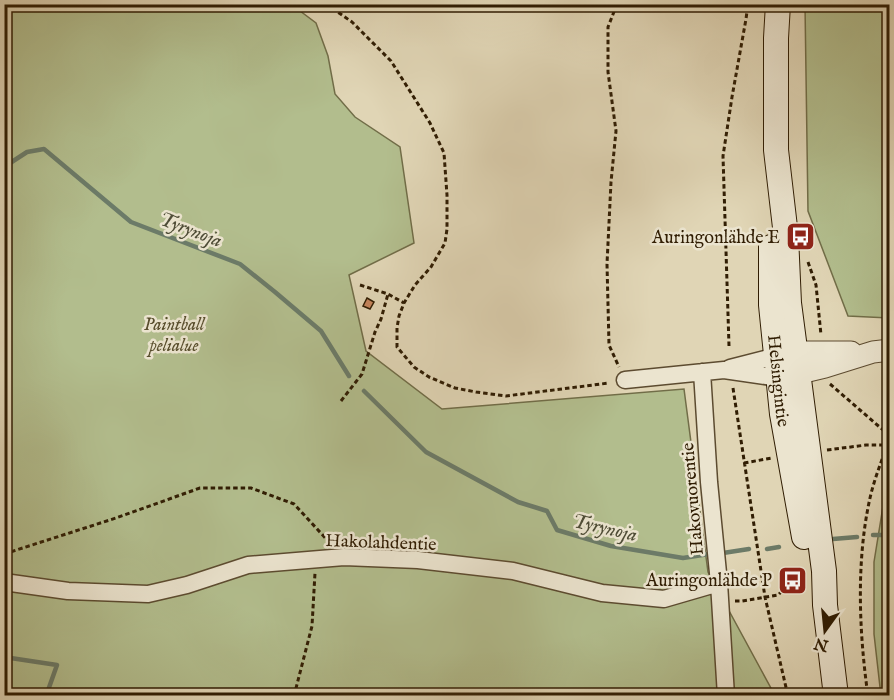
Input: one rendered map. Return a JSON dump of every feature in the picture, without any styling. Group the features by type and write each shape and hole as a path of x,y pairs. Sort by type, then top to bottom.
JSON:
{"main road":[{"name":"Helsingintie","path":"778,4 776,150 786,236 789,303 787,365 824,571 825,604 836,696"}],"street":[{"path":"625,380 702,372 728,377 787,365 881,351"},
{"name":"Hakovuorentie","path":"702,372 726,696"},
{"name":"Hakolahdentie","path":"4,582 68,591 148,594 187,585 248,565 344,557 418,560 513,571 602,593 664,599 719,582"}],"path":[{"path":"326,4 352,22 391,61 430,123 444,153 447,195 445,243 431,267 415,285 404,303 399,316 396,348 414,367 429,377 455,388 506,396 625,380 609,345 607,264 616,131 609,72 608,27 617,4"},
{"path":"729,346 723,156 748,4"},
{"path":"360,285 388,294 404,303"},
{"path":"341,400 362,375 388,294"},
{"path":"728,377 765,597 788,696"},
{"path":"868,696 861,625 864,533 870,497 890,440"},
{"path":"822,451 887,445"},
{"path":"744,463 781,457"},
{"path":"4,554 200,488 250,488 294,504 344,557"},
{"path":"294,696 312,626 315,560"},
{"path":"720,601 742,601 778,595 793,580"}],"green space":[{"name":"Paintball pelialue","path":"4,5 292,5 316,23 328,56 335,94 355,117 400,147 414,243 349,275 366,351 442,409 684,389 708,572 773,695 5,695"},
{"path":"805,5 889,5 889,318 848,316 808,211"},
{"path":"889,492 890,695 881,696 874,634 874,562 884,500"}],"building":[{"path":"367,298 374,302 370,309 363,306"}],"waterway":[{"name":"Tyrynoja","path":"4,167 27,152 44,149 131,222 240,264 321,331 349,376"},
{"name":"Tyrynoja","path":"364,391 426,452 518,502 547,511 557,530 611,546 683,558 709,554"},
{"name":"Tyrynoja","path":"873,535 885,535 890,538"},
{"path":"833,539 857,537"},
{"path":"767,549 779,547"},
{"path":"723,553 749,549"},
{"path":"4,657 57,665 46,696"}],"place":[{"name":"Auringonlähde E","path":"801,237"},
{"name":"Auringonlähde P","path":"793,580"}]}
